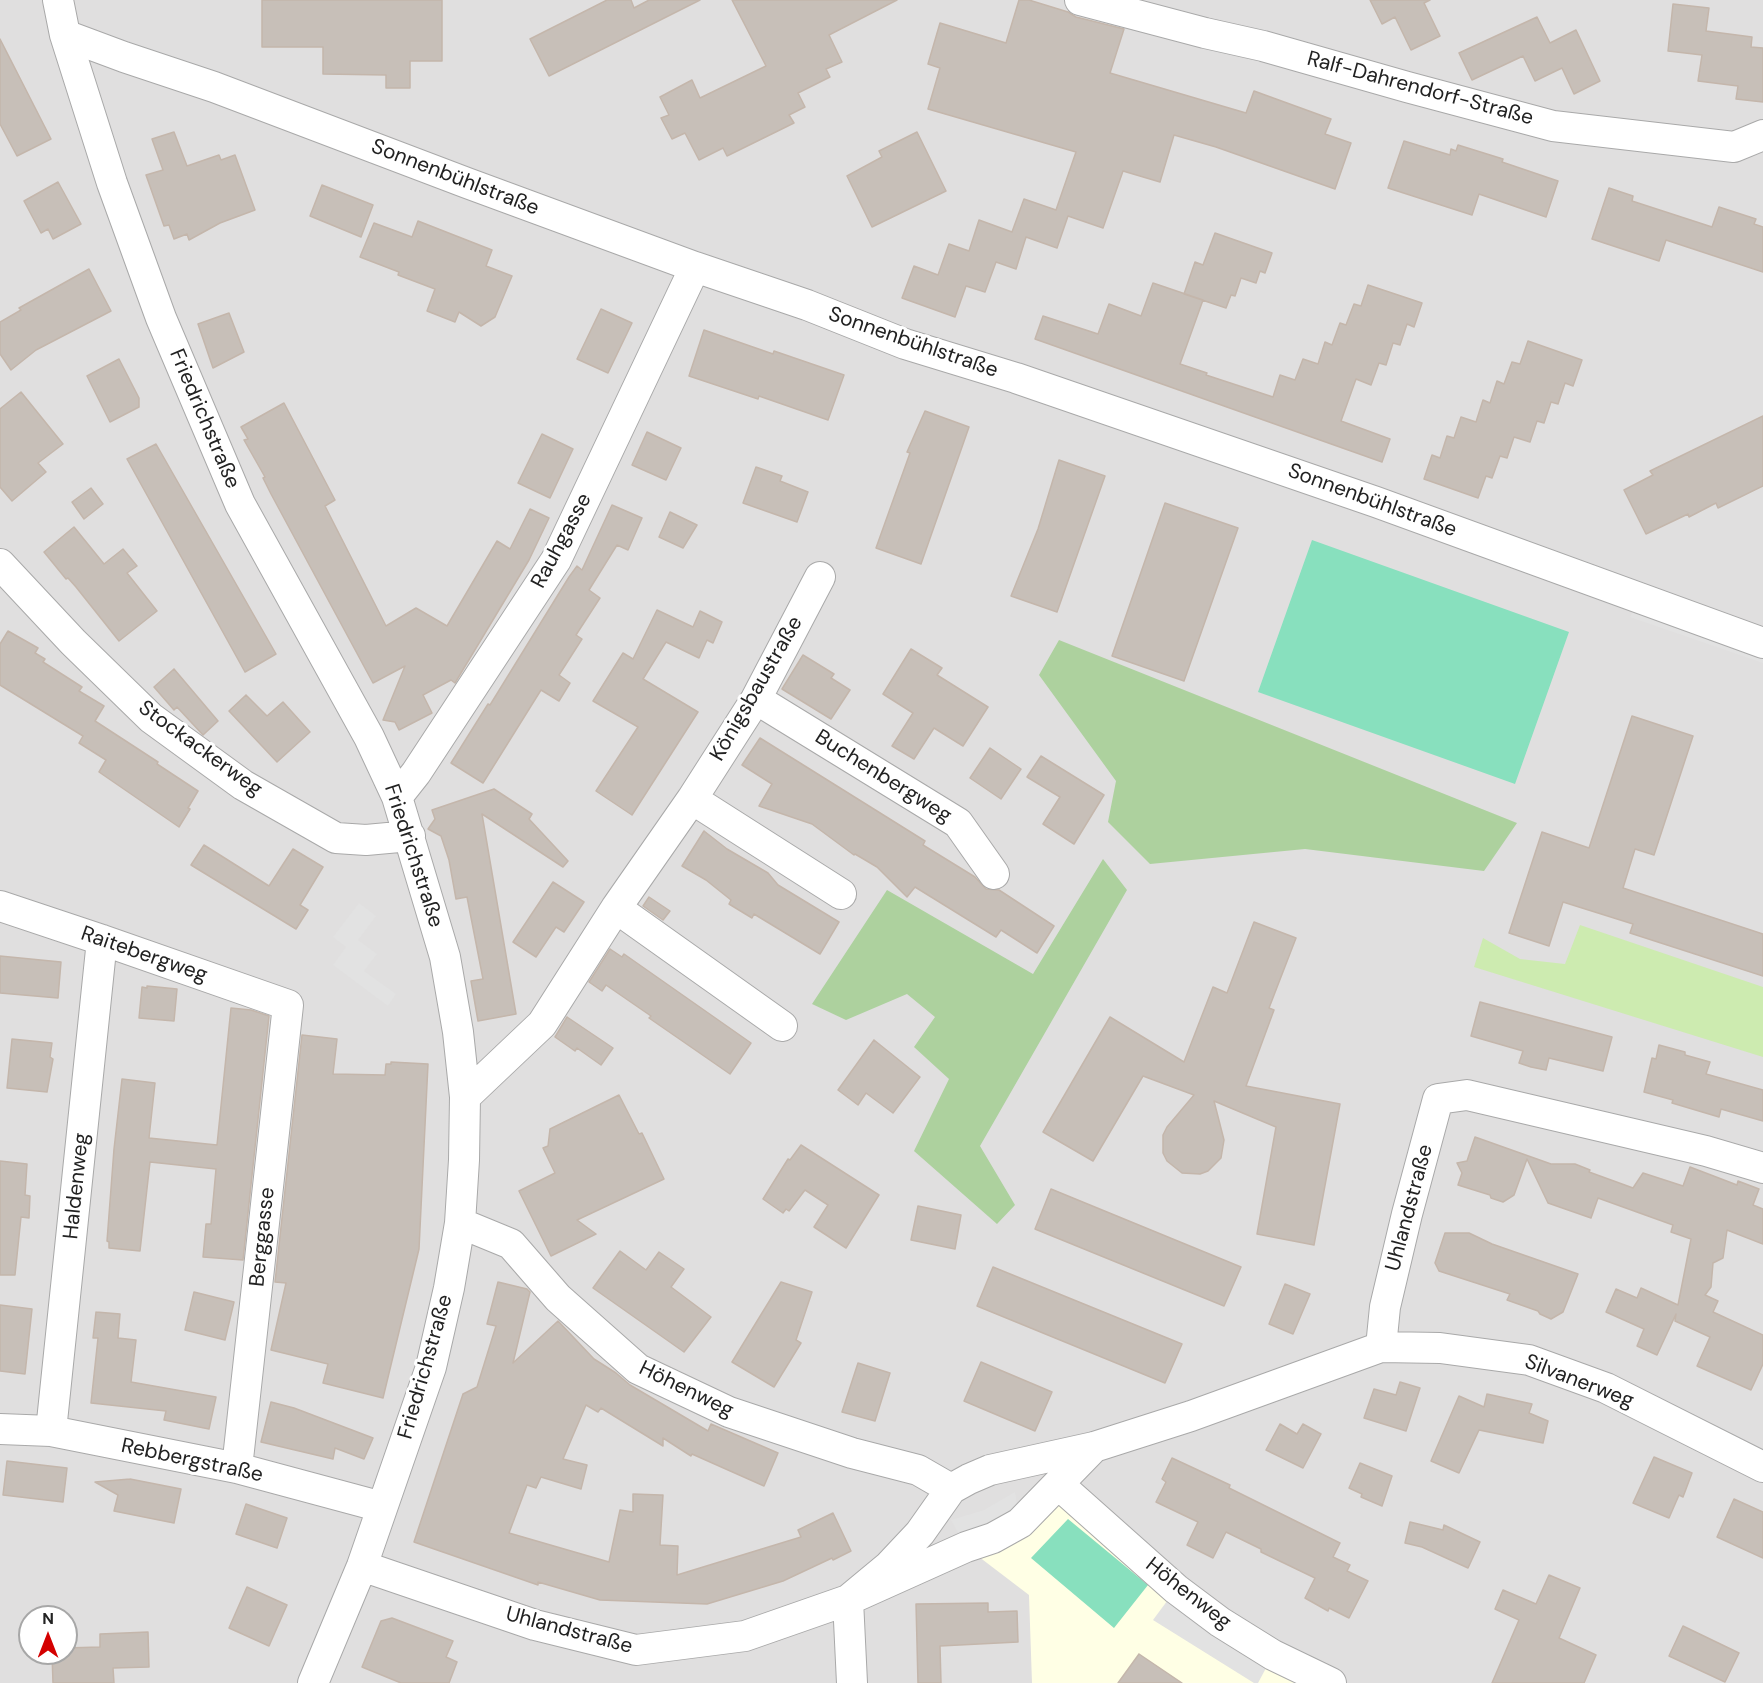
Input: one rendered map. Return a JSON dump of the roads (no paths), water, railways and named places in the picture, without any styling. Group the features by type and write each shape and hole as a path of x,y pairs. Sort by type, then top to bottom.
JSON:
{"street":[{"name":"Friedrichstraße","path":"58,0 65,35 112,183 161,318 240,504 369,737 397,797 445,957 458,1032 465,1097 460,1223 449,1288 431,1366 362,1566 312,1683"},
{"name":"Ralf-Dahrendorf-Straße","path":"1080,0 1263,46 1553,126 1734,147 1763,135"},
{"name":"Sonnenbühlstraße","path":"65,35 214,87 695,267 807,305 905,344 1016,378 1376,502 1763,643"},
{"name":"Rauhgasse","path":"397,797 416,773 556,560 695,267"},
{"name":"Stockackerweg","path":"0,564 73,642 151,718 243,785 336,838 366,840 410,836"},
{"name":"Königsbaustraße","path":"465,1097 542,1024 616,908 692,799 756,699 820,577"},
{"name":"Buchenbergweg","path":"756,699 958,823 994,874"},
{"path":"692,799 841,894"},
{"name":"Raitebergweg","path":"0,906 288,1005"},
{"path":"616,908 782,1026"},
{"name":"Haldenweg","path":"51,1431 102,940"},
{"name":"Berggasse","path":"237,1468 288,1005"},
{"name":"Uhlandstraße","path":"848,1600 889,1566 920,1533 951,1489 990,1470 1094,1447 1201,1413 1381,1347 1389,1286 1438,1099 1467,1095 1695,1148 1763,1168"},
{"name":"Höhenweg","path":"460,1223 511,1244 558,1298 638,1369 729,1412 852,1453 918,1470 951,1489"},
{"name":"Silvanerweg","path":"1381,1347 1440,1348 1529,1360 1606,1388 1763,1467"},
{"name":"Rebbergstraße","path":"0,1429 51,1431 237,1468 382,1507"},
{"name":"Uhlandstraße","path":"362,1566 535,1625 636,1650 746,1636 848,1600 966,1547 993,1538 1020,1523 1094,1447"},
{"name":"Höhenweg","path":"1058,1484 1176,1589 1220,1622 1273,1655 1331,1683"},
{"path":"848,1600 852,1683"}]}
